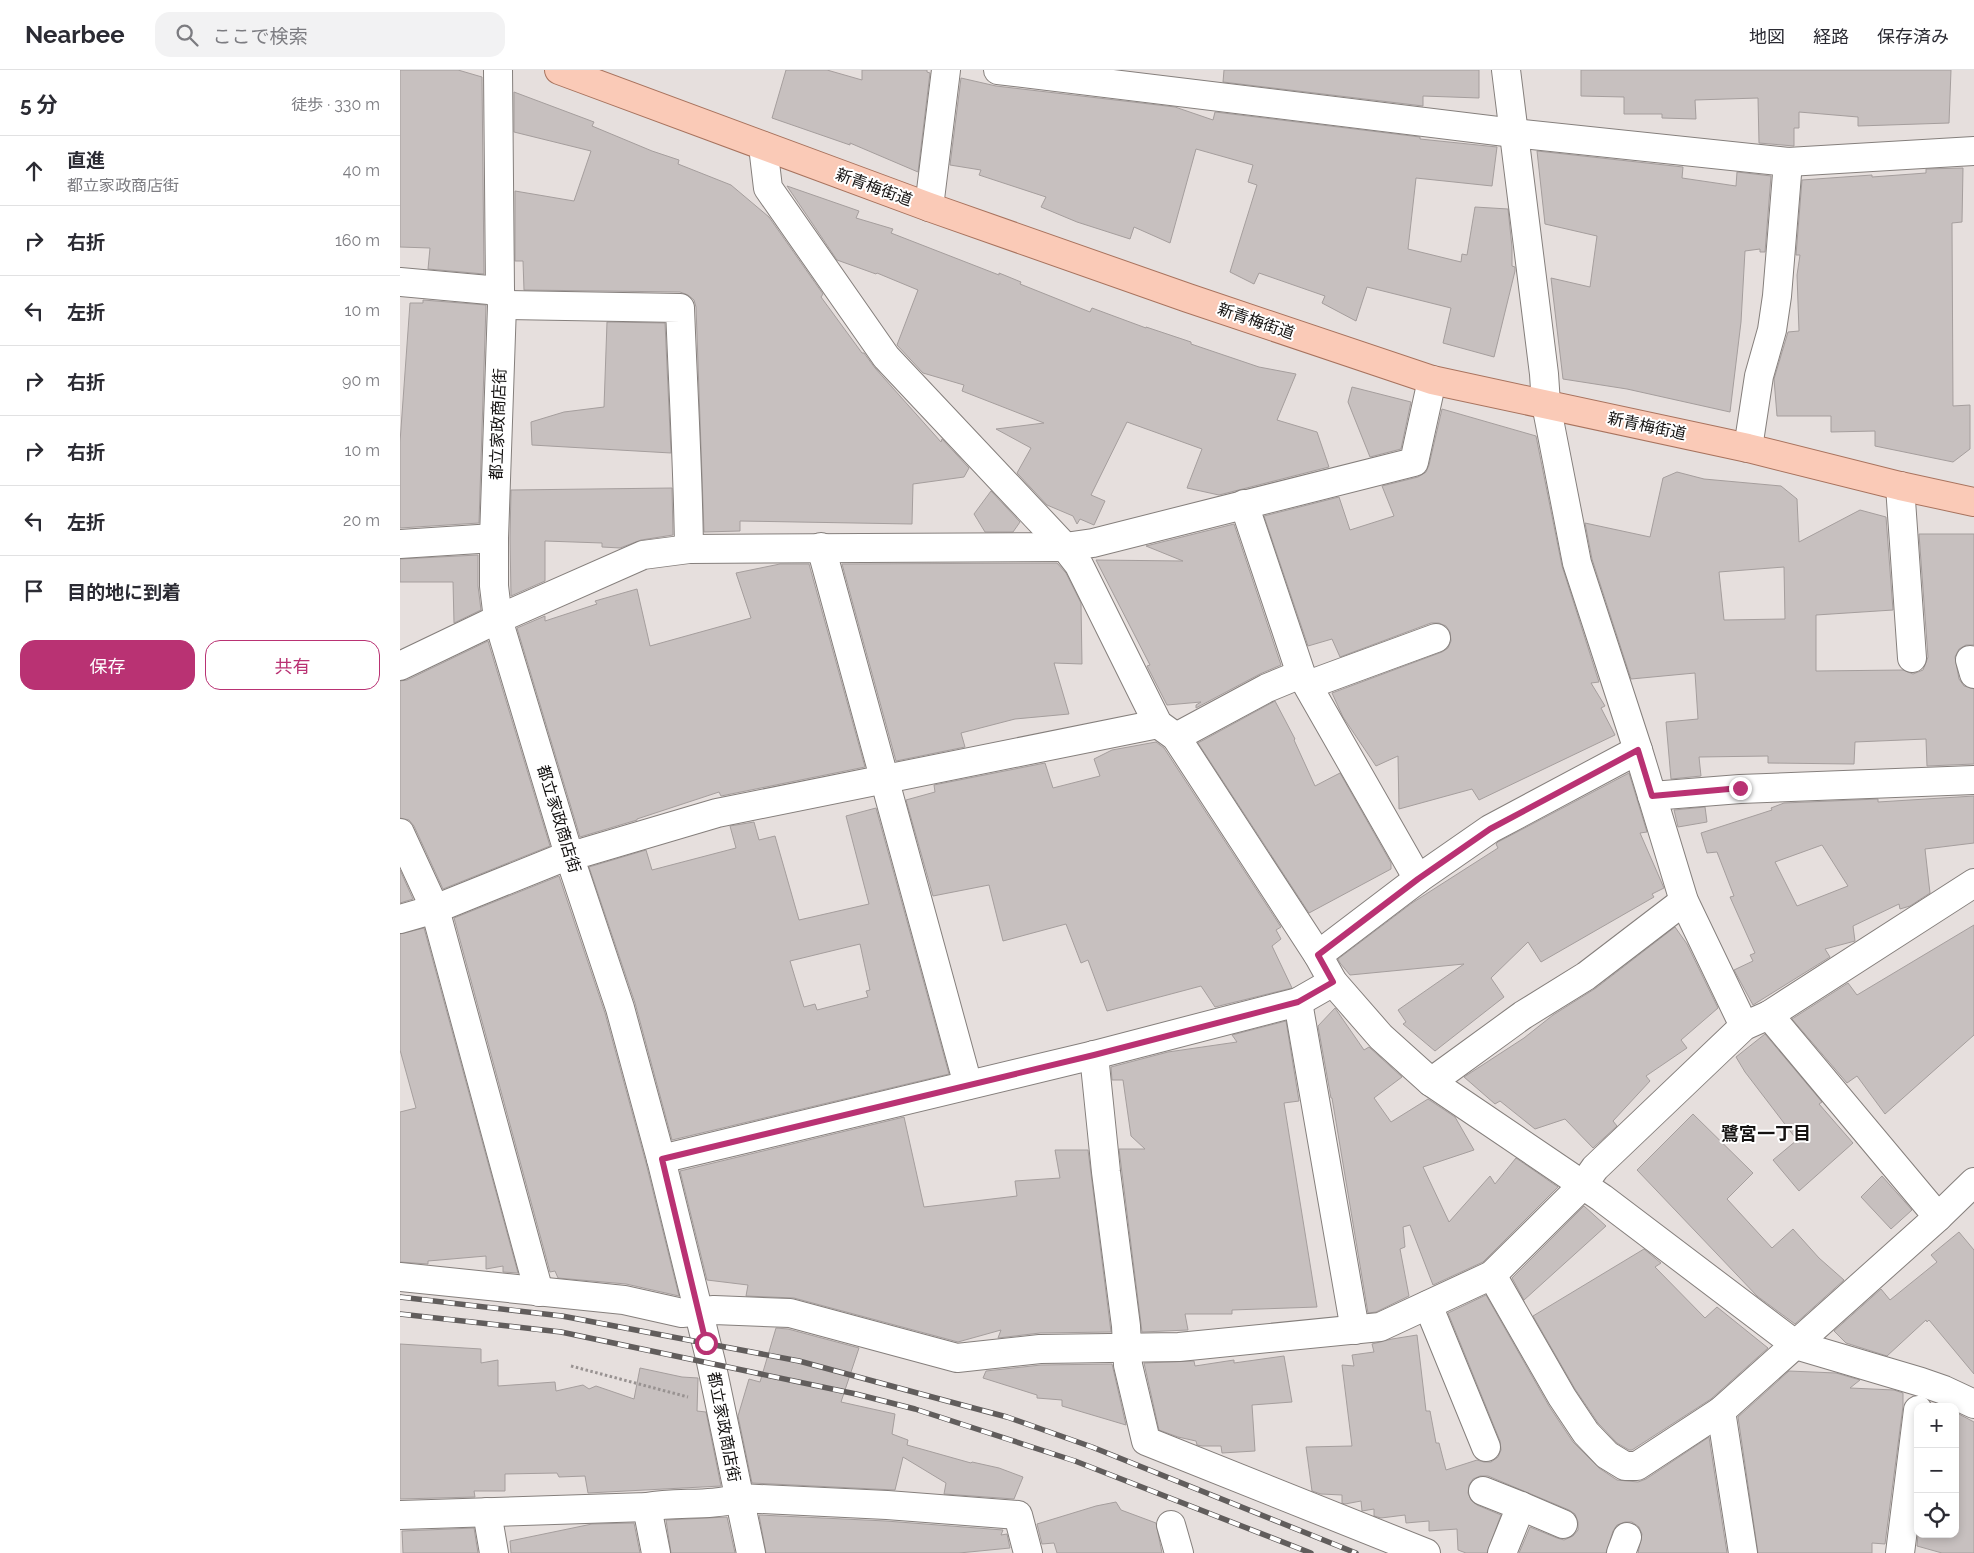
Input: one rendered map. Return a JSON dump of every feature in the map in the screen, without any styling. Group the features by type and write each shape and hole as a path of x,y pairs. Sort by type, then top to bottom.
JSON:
{"main road":[{"name":"新青梅街道","path":"559,70 928,207 1188,298 1432,380 1748,448 1900,486 1974,502"}],"street":[{"name":"都立家政商店街","path":"498,70 501,298 494,538 494,586 498,619 570,855 620,1008 662,1159 711,1362 751,1553"},
{"path":"928,207 946,70"},
{"path":"998,70 1514,133 1788,162 1974,151"},
{"path":"1506,70 1544,374 1546,404 1577,563 1638,750 1684,901 1744,1026"},
{"path":"763,146 768,188 886,357 1065,547 1078,565 1167,730 1318,955 1333,982 1381,1037 1431,1082 1583,1185 1796,1344 1919,1400 1944,1390 1974,1404"},
{"path":"1748,448 1760,376 1772,330 1776,305 1788,162"},
{"path":"400,282 501,298 680,308 685,456 688,481 689,549"},
{"path":"400,666 498,619 643,555 689,549 1065,547 1093,543 1414,462 1432,380"},
{"path":"1900,486 1912,658"},
{"path":"1244,504 1304,679 1418,879"},
{"path":"400,544 494,538"},
{"path":"821,547 968,1085"},
{"path":"400,918 435,909 570,855 586,852 717,812 884,779 1167,730 1267,688 1304,679 1436,638"},
{"path":"1318,955 1418,879 1490,829 1638,750"},
{"path":"1652,796 1740,788 1974,780"},
{"path":"400,833 435,909 539,1292"},
{"path":"400,1277 624,1300 682,1313 714,1310 790,1313 957,1358 1040,1350 1179,1348 1380,1327 1492,1275 1583,1185 1595,1168 1744,1026 1769,1014 1974,883"},
{"path":"1431,1082 1523,1015 1586,976 1684,901"},
{"path":"662,1159 1094,1055 1298,1002 1333,982"},
{"path":"1298,1002 1355,1330"},
{"path":"1769,1014 1938,1217"},
{"path":"1094,1055 1128,1365 1146,1441 1426,1553"},
{"path":"1492,1275 1562,1397 1586,1433 1607,1455 1619,1463 1625,1466 1637,1466 1721,1411 1938,1217 1974,1182"},
{"path":"1428,1305 1486,1447"},
{"path":"1900,1553 1919,1400"},
{"path":"1721,1411 1743,1553"},
{"path":"1483,1491 1563,1524"},
{"path":"400,1516 647,1507 661,1504 727,1502 739,1498 887,1505 1018,1515 1028,1553"},
{"path":"1502,1553 1521,1506"},
{"path":"647,1507 656,1553"},
{"path":"487,1512 494,1553"},
{"path":"1171,1524 1179,1553"}],"path":[{"path":"571,1366 689,1398 718,1400"}],"building":[{"path":"400,70 458,70 482,77 484,274 428,269 430,248 400,247"},
{"path":"786,70 827,70 862,80 862,70 927,70 930,73 918,172 850,143 850,145 772,118"},
{"path":"1224,70 1479,70 1479,98 1423,96 1423,106 1223,82"},
{"path":"1581,70 1951,70 1949,123 1858,126 1858,117 1799,112 1799,128 1794,128 1794,146 1759,143 1758,98 1695,100 1696,119 1662,118 1662,114 1624,114 1624,97 1581,96"},
{"path":"961,78 996,86 1175,107 1213,120 1215,112 1420,137 1420,139 1497,147 1492,186 1416,178 1408,249 1461,262 1462,254 1467,255 1475,207 1508,209 1512,266 1515,267 1515,271 1494,357 1443,343 1451,308 1367,287 1356,321 1322,303 1325,296 1259,273 1254,284 1230,272 1257,185 1248,182 1253,165 1196,149 1170,243 1134,227 1130,239 1077,222 1041,207 1046,197 979,175 981,170 950,165"},
{"path":"514,92 594,122 592,126 679,160 678,164 731,185 769,217 823,294 821,297 862,353 941,442 942,439 969,468 964,477 913,484 912,524 740,521 740,531 704,532 696,307 694,300 680,292 524,290 523,261 515,261 515,191 574,201 591,151 514,132"},
{"path":"1537,151 1683,167 1682,178 1736,186 1737,172 1771,176 1765,252 1760,252 1760,249 1745,251 1741,322 1730,412 1627,389 1563,379 1551,278 1590,287 1597,236 1545,224"},
{"path":"1963,168 1962,222 1952,223 1953,406 1970,405 1970,449 1953,462 1875,446 1875,431 1831,432 1831,416 1777,416 1774,379 1788,332 1799,331 1797,275 1800,255 1796,255 1802,180 1926,173 1926,169"},
{"path":"787,186 859,211 856,218 893,229 891,233 999,275 999,273 1021,282 1020,284 1090,312 1092,308 1259,367 1296,374 1277,420 1317,432 1329,467 1219,495 1187,488 1202,449 1127,422 1091,495 1105,501 1094,525 1080,519 1077,524 1073,516 1047,505 1017,473 1031,448 996,429 1044,423 962,391 964,385 923,373 897,345 918,290 877,273 837,260"},
{"path":"423,300 486,305 479,523 400,528 400,442 410,303 423,303"},
{"path":"607,322 665,323 671,453 532,445 531,422 564,412 604,407"},
{"path":"1352,387 1411,402 1401,449 1370,457 1348,402"},
{"path":"1442,409 1536,436 1562,566 1599,682 1591,683 1605,706 1601,708 1615,735 1479,800 1472,789 1399,809 1398,756 1376,766 1343,717 1332,693 1442,652 1448,648 1451,641 1450,632 1446,626 1439,623 1431,623 1340,657 1332,639 1308,646 1264,516 1339,497 1350,530 1394,516 1382,486 1418,477 1426,472"},
{"path":"1677,472 1704,479 1781,486 1797,499 1799,542 1860,510 1886,517 1893,610 1816,615 1816,671 1903,670 1913,674 1923,670 1928,657 1919,534 1974,534 1974,645 1966,645 1959,649 1955,657 1959,679 1964,686 1974,689 1974,764 1927,766 1926,739 1855,742 1854,764 1768,763 1768,756 1699,757 1701,776 1671,779 1666,722 1698,719 1695,673 1631,679 1592,559 1585,523 1650,537 1663,478","holes":["1784,567 1785,619 1724,620 1719,572"]},
{"path":"672,488 673,535 641,540 620,548 602,547 602,543 545,541 545,581 511,596 511,490"},
{"path":"991,491 1020,522 1013,532 985,532 974,514"},
{"path":"1234,524 1281,665 1196,708 1196,705 1201,702 1167,705 1147,666 1150,665 1096,560 1183,561 1146,546"},
{"path":"478,555 478,586 481,610 454,623 453,582 400,582 400,559"},
{"path":"1057,563 1066,573 1081,603 1082,664 1054,663 1069,714 1015,719 961,733 965,747 896,761 842,564"},
{"path":"780,564 809,564 865,767 721,796 719,792 580,837 517,628 545,616 545,621 597,604 595,601 637,589 650,646 751,618 736,573"},
{"path":"488,641 550,846 443,889 414,826 409,820 400,818 400,681 407,680"},
{"path":"1275,701 1295,739 1315,786 1340,773 1391,863 1391,869 1309,913 1198,743"},
{"path":"1156,742 1164,748 1281,927 1276,930 1281,939 1272,946 1292,988 1215,1007 1201,986 1107,1011 1088,960 1081,963 1066,924 1003,941 989,885 933,896 906,800 935,792 934,785 1045,763 1053,788 1100,776 1094,759 1112,750"},
{"path":"1629,773 1647,832 1640,833 1664,888 1652,894 1654,897 1541,962 1528,942 1491,978 1504,997 1435,1051 1403,1024 1406,1022 1398,1010 1464,964 1350,975 1340,963 1338,959 1412,903 1498,848 1496,844 1498,842"},
{"path":"1974,796 1974,843 1925,849 1930,893 1910,906 1900,909 1899,904 1853,926 1855,941 1825,949 1830,957 1753,1005 1734,970 1753,961 1750,955 1755,953 1730,897 1734,896 1717,852 1707,853 1701,833 1772,810 1771,808 1784,803 1878,799 1878,802","holes":["1822,845 1848,886 1797,906 1775,862"]},
{"path":"1705,807 1707,822 1678,827 1674,810"},
{"path":"876,808 949,1074 672,1140 635,1003 589,867 646,850 652,870 736,848 730,826 754,822 759,840 775,836 799,920 869,904 846,816","holes":["860,944 870,990 866,991 868,997 817,1010 815,1004 804,1007 790,961"]},
{"path":"400,870 413,899 400,903"},
{"path":"559,876 605,1013 646,1163 679,1296 626,1284 558,1278 555,1271 550,1272 454,918"},
{"path":"1974,925 1974,1035 1885,1114 1857,1076 1847,1083 1792,1019 1848,983 1857,995"},
{"path":"1675,927 1687,944 1718,1008 1681,1040 1687,1048 1646,1076 1650,1081 1613,1121 1617,1126 1593,1148 1565,1119 1535,1129 1500,1101 1495,1104 1464,1077 1524,1038 1553,1015 1596,988"},
{"path":"424,928 518,1273 503,1272 503,1266 486,1269 486,1256 428,1261 428,1264 400,1262 400,1112 416,1108 400,1050 400,934"},
{"path":"1335,1008 1364,1050 1369,1047 1402,1077 1374,1098 1391,1122 1428,1099 1455,1117 1474,1150 1423,1167 1449,1222 1490,1176 1495,1184 1516,1158 1558,1187 1483,1262 1433,1285 1410,1225 1403,1227 1405,1247 1400,1249 1409,1296 1376,1312 1368,1313 1318,1026"},
{"path":"1286,1021 1299,1101 1284,1103 1317,1307 1232,1310 1232,1314 1185,1314 1188,1330 1142,1332 1119,1149 1145,1149 1131,1136 1123,1080 1112,1080 1111,1067 1168,1052 1237,1042 1232,1035"},
{"path":"1765,1034 1822,1102 1819,1104 1853,1143 1799,1191 1773,1160 1797,1140 1745,1072 1736,1057"},
{"path":"1693,1114 1753,1173 1727,1199 1772,1248 1793,1229 1819,1258 1844,1280 1795,1324 1757,1296 1637,1170"},
{"path":"904,1117 924,1207 1017,1196 1015,1181 1060,1178 1055,1150 1088,1150 1111,1332 1040,1333 998,1338 1001,1330 958,1342 794,1298 746,1296 748,1285 707,1280 680,1171"},
{"path":"1882,1176 1912,1210 1891,1229 1861,1197"},
{"path":"1584,1206 1606,1226 1524,1300 1512,1278"},
{"path":"1959,1232 1974,1250 1974,1374 1929,1320 1927,1322 1926,1320 1887,1356 1846,1343 1834,1331 1881,1289 1890,1300 1937,1262 1931,1255"},
{"path":"1644,1249 1661,1263 1655,1267 1705,1318 1717,1307 1768,1348 1711,1399 1632,1450 1629,1450 1617,1443 1598,1423 1575,1389 1533,1316"},
{"path":"1486,1295 1549,1406 1573,1442 1599,1468 1617,1480 1638,1482 1646,1479 1709,1437 1727,1553 1638,1553 1642,1534 1639,1527 1632,1522 1625,1522 1617,1525 1613,1531 1606,1553 1519,1553 1530,1527 1564,1540 1573,1536 1578,1530 1575,1514 1488,1476 1480,1476 1473,1479 1469,1485 1468,1493 1471,1500 1477,1505 1501,1515 1487,1553 1466,1553 1458,1550 1457,1529 1429,1531 1429,1521 1406,1523 1405,1515 1381,1518 1374,1516 1374,1509 1362,1511 1361,1501 1345,1504 1342,1503 1342,1495 1321,1494 1312,1491 1306,1447 1352,1446 1342,1365 1354,1366 1352,1355 1374,1352 1372,1344 1392,1339 1417,1335 1426,1411 1430,1411 1436,1443 1439,1443 1446,1470 1477,1460 1491,1462 1498,1457 1501,1450 1500,1441 1448,1313"},
{"path":"776,1328 788,1329 859,1348 841,1402 895,1414 892,1434 908,1440 907,1445 971,1463 999,1468 1023,1477 1014,1499 944,1494 946,1483 903,1457 895,1490 752,1483 738,1416 749,1379 760,1382"},
{"path":"400,1344 481,1349 481,1363 498,1360 498,1386 555,1382 556,1391 583,1385 589,1389 596,1386 634,1399 640,1368 682,1377 698,1378 697,1411 706,1412 721,1486 588,1493 585,1476 559,1477 557,1473 505,1474 505,1491 474,1491 475,1497 400,1499"},
{"path":"1284,1356 1292,1402 1252,1405 1255,1451 1222,1453 1221,1446 1197,1445 1196,1441 1159,1430 1144,1363 1194,1361 1195,1366 1234,1360 1234,1363"},
{"path":"1112,1364 1126,1425 1062,1406 1062,1400 1037,1398 1037,1395 983,1378 986,1371 1041,1365"},
{"path":"1789,1371 1836,1373 1860,1380 1850,1388 1894,1390 1903,1393 1903,1406 1885,1544 1872,1543 1872,1553 1758,1553 1738,1417"},
{"path":"1959,1414 1974,1422 1974,1553 1942,1553 1917,1546 1918,1538 1959,1538"},
{"path":"1116,1502 1121,1510 1156,1523 1162,1553 1057,1553 1054,1543 1042,1544 1037,1524 1096,1506"},
{"path":"759,1515 886,1521 1003,1530 1001,1535 1007,1534 1010,1548 959,1553 766,1553"},
{"path":"727,1517 735,1553 671,1553 666,1520"},
{"path":"634,1523 640,1553 511,1553 510,1541 592,1524"},
{"path":"474,1528 478,1553 403,1553 402,1531"}],"railway":[{"path":"400,1297 562,1316 799,1361 1007,1417 1092,1447 1356,1553"},
{"path":"400,1314 561,1332 856,1394 915,1409 1075,1461 1311,1553"}],"district":[{"name":"鷺宮一丁目","path":"1766,1133"}],"route":[{"path":"706,1343 662,1159 1094,1055 1298,1002 1333,982 1318,955 1418,879 1490,829 1638,750 1652,796 1740,788"}]}
